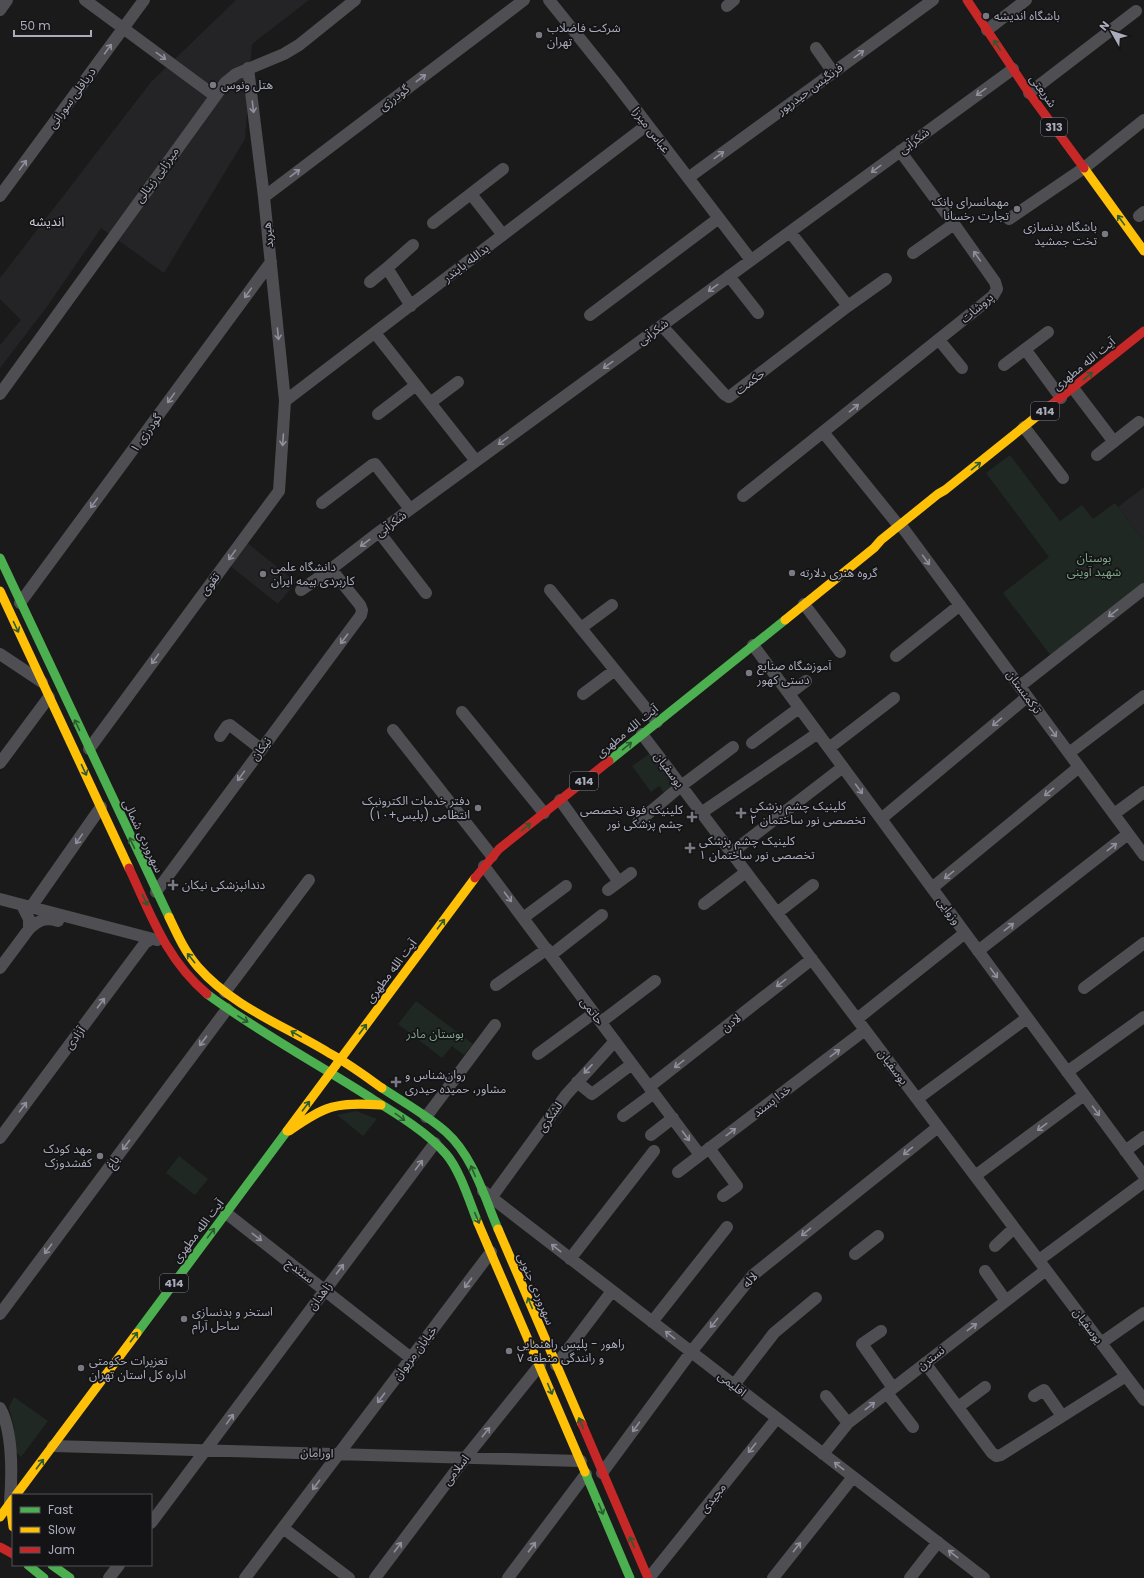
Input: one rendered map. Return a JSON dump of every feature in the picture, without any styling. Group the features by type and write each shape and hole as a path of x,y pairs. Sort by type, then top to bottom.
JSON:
{"main road":[{"name":"شریعتی","path":"967,0 1029,93 1144,251"},
{"name":"آیت الله مطهری","path":"17,1494 492,856 874,548 884,544 901,527 941,498 945,490 1144,331"},
{"name":"سهروردی شمالی","path":"0,558 88,750 186,951 198,967 225,992 242,1004 340,1060"},
{"path":"0,591 164,942 174,959 187,976 206,994 227,1010 331,1072 384,1106 435,1143 446,1155 456,1170 630,1578"},
{"name":"سهروردی جنوبی","path":"340,1060 446,1132 457,1144 470,1163 648,1578"},
{"path":"286,1133 320,1111 332,1106 351,1104 384,1106"},
{"path":"491,1252 505,1246"},
{"name":"414","path":"0,1517 12,1500"},
{"path":"0,1547 12,1553"},
{"path":"29,1566 44,1578"},
{"path":"53,1566 70,1578"}],"street":[{"path":"0,10 7,0"},
{"path":"85,0 215,96"},
{"name":"دریاقلی سورانی","path":"0,196 144,0"},
{"name":"میرزایی زینالی","path":"0,394 224,82 248,68 284,54 300,45 355,0"},
{"name":"گودرزی","path":"264,197 524,0"},
{"name":"عباس میرزا","path":"549,0 751,260"},
{"name":"فرنگیس حیدرپور","path":"688,178 933,0"},
{"path":"987,30 1026,0"},
{"path":"1029,93 1136,11"},
{"path":"816,48 833,72"},
{"name":"هیربد","path":"248,68 264,197 285,401"},
{"name":"شکرآبی","path":"301,590 1013,69"},
{"path":"1010,219 1084,168 1144,120"},
{"name":"یدالله بایندر","path":"285,401 647,125"},
{"name":"پروشات","path":"743,496 993,296 998,289 995,282 954,224 900,151"},
{"path":"433,223 503,169"},
{"path":"471,194 503,235"},
{"path":"590,315 719,218"},
{"path":"912,253 954,224"},
{"path":"790,232 848,306"},
{"path":"370,282 413,245"},
{"name":"گودرزی ۱","path":"20,603 271,262"},
{"path":"387,268 411,306"},
{"path":"729,276 758,313"},
{"name":"حکمت","path":"662,326 724,394 729,397 848,306 886,280"},
{"path":"1004,365 1048,332"},
{"path":"375,333 476,461"},
{"path":"938,340 962,368"},
{"path":"1025,349 1061,398"},
{"path":"430,403 458,382"},
{"path":"378,414 416,384"},
{"path":"1073,388 1114,442"},
{"name":"تقوی","path":"88,750 279,491 285,401"},
{"path":"1097,455 1139,422"},
{"path":"1024,427 1063,478"},
{"path":"823,432 901,527"},
{"path":"322,503 375,464 410,509"},
{"name":"ترکمنستان","path":"901,527 1144,855"},
{"path":"379,532 426,593"},
{"name":"نیکان","path":"156,892 358,619 362,610 360,605 331,569"},
{"path":"1020,686 1144,589"},
{"path":"550,590 657,722"},
{"path":"804,604 840,652"},
{"path":"581,628 612,605"},
{"path":"896,656 960,605"},
{"name":"وزوایی","path":"753,645 1144,1176"},
{"path":"0,654 42,682"},
{"path":"583,694 615,670"},
{"path":"789,694 806,681"},
{"path":"1069,753 1144,696"},
{"path":"0,763 49,697"},
{"path":"881,819 1027,697"},
{"path":"830,748 894,698"},
{"path":"752,743 800,708"},
{"path":"462,712 544,813"},
{"path":"220,736 227,726 230,725 262,748"},
{"path":"394,730 492,856"},
{"path":"701,813 818,733"},
{"name":"یوسفیان","path":"642,734 1144,1400"},
{"path":"638,822 681,786 733,747"},
{"path":"731,852 843,767"},
{"path":"932,888 1079,767"},
{"path":"1114,814 1144,792"},
{"path":"560,800 619,882"},
{"path":"26,906 101,807"},
{"path":"978,951 1128,834"},
{"name":"حاتمی","path":"484,866 673,1118 737,1186 723,1196"},
{"path":"704,904 746,872"},
{"path":"608,890 631,873"},
{"path":"225,992 309,880"},
{"path":"777,913 813,885"},
{"path":"523,918 566,886"},
{"path":"0,899 148,941"},
{"path":"26,906 30,919 29,929"},
{"path":"496,985 549,952 602,915"},
{"path":"0,968 29,929 37,922 49,918 148,941 164,942"},
{"path":"857,1019 966,933"},
{"name":"آزادی","path":"0,1138 148,941"},
{"path":"1084,988 1144,942"},
{"name":"لادن","path":"623,1116 651,1090 812,959"},
{"path":"538,1054 598,1018 655,981"},
{"name":"باغ","path":"0,1314 227,1010"},
{"path":"1067,1072 1144,1017"},
{"path":"917,1099 1027,1018"},
{"path":"426,1117 495,1025"},
{"name":"خدا پسند","path":"678,1172 865,1030"},
{"name":"لشگری","path":"491,1198 577,1082 615,1041"},
{"path":"577,1082 592,1094 632,1064"},
{"path":"975,1176 1084,1095"},
{"path":"651,1135 673,1118"},
{"name":"لاله","path":"602,1473 691,1352 753,1275 938,1127"},
{"path":"1125,1151 1144,1137"},
{"name":"زاهدان","path":"152,1522 435,1143"},
{"path":"570,1259 654,1152"},
{"path":"1039,1260 1144,1182"},
{"name":"اقلیمی","path":"481,1190 984,1578"},
{"name":"سنندج","path":"226,1213 411,1358"},
{"path":"652,1322 727,1228"},
{"path":"995,1246 1014,1228"},
{"path":"856,1254 878,1236"},
{"name":"خیابان مریوان","path":"245,1578 491,1252"},
{"name":"نسترن","path":"823,1454 848,1423 1046,1270"},
{"path":"985,1271 1006,1301"},
{"path":"556,1366 612,1291"},
{"path":"734,1385 774,1333 816,1298"},
{"path":"1101,1344 1144,1313"},
{"path":"881,1331 862,1344 913,1426"},
{"path":"925,1363 992,1453 996,1456 1001,1455 1126,1376"},
{"name":"اسلامی","path":"375,1578 466,1458 540,1365"},
{"path":"958,1406 985,1387"},
{"path":"1034,1396 1044,1390 1062,1416"},
{"path":"826,1396 848,1423"},
{"path":"0,1408 9,1441 13,1494"},
{"name":"مجیدی","path":"648,1578 777,1418"},
{"name":"اورامان","path":"53,1446 581,1461"},
{"path":"508,1578 586,1474"},
{"path":"773,1578 853,1477"},
{"path":"283,1528 349,1578"},
{"path":"910,1578 938,1542"},
{"path":"109,1578 118,1566"}],"shaded area":[{"path":"236,0 309,0 252,44 245,139 164,273 101,228 46,308 0,368 0,345 21,320 0,299 0,278 151,82"},
{"path":"1144,487 1144,541 1118,507"},
{"name":"دانشگاه علمی کاربردی بیمه ایران","path":"246,542 296,582 278,604 229,565"}],"green space":[{"name":"بوستان شهید آوینی","path":"1010,455 1060,521 1082,505 1093,519 1115,503 1144,541 1144,585 1051,656 1003,593 1049,557 986,473"},
{"path":"649,754 676,790 667,797 659,786 651,792 632,766"},
{"name":"بوستان مادر","path":"416,1001 473,1044 464,1055 452,1046 442,1058 398,1024"},
{"path":"356,1111 377,1119 363,1136 337,1115"},
{"path":"179,1156 208,1179 195,1195 166,1173"},
{"path":"14,1397 48,1421 21,1457 16,1452 14,1427 9,1407"}],"traffic: fast":[{"path":"0,558 169,917"},
{"path":"609,761 785,620"},
{"path":"207,994 268,1035 412,1124 439,1146 456,1169 478,1223"},
{"path":"382,1088 431,1120 446,1132 455,1142 464,1153 477,1177 498,1229"},
{"path":"137,1333 287,1131"},
{"path":"585,1472 630,1578"},
{"path":"29,1566 44,1578"},
{"path":"53,1566 70,1578"}],"traffic: slow":[{"path":"1084,168 1144,251"},
{"path":"785,620 874,548 881,540 1051,405"},
{"path":"0,591 129,868"},
{"path":"287,1131 475,878"},
{"path":"169,917 193,961 227,994 260,1015 343,1061 382,1088"},
{"path":"289,1131 302,1122 332,1107 353,1104 381,1105"},
{"path":"478,1223 585,1472"},
{"path":"498,1229 582,1424"},
{"path":"17,1494 137,1333"},
{"path":"0,1517 12,1500"},
{"path":"10,1503 12,1519"}],"traffic: jam":[{"path":"967,0 1029,93 1084,168"},
{"path":"1051,405 1144,331"},
{"path":"475,878 499,849 609,761"},
{"path":"129,868 161,936 170,951 193,980 207,994"},
{"path":"582,1424 648,1578"},
{"path":"0,1547 12,1553"}],"place":[{"name":"باشگاه اندیشه","path":"986,16"},
{"name":"شرکت فاضلاب تهران","path":"539,35"},
{"name":"هتل ونوس","path":"213,85"},
{"name":"مهمانسرای بانک تجارت رخسانا","path":"1017,209"},
{"name":"باشگاه بدنسازى تخت جمشيد","path":"1105,234"},
{"name":"گروه هنری دلارته","path":"792,573"},
{"name":"دانشگاه علمی کاربردی بیمه ایران","path":"263,574"},
{"name":"آموزشگاه صنایع دستی کهور","path":"749,673"},
{"name":"دفتر خدمات الکترونیک انتظامی (پلیس+۱۰)","path":"478,808"},
{"name":"کلینیک چشم پزشکی تخصصی نور ساختمان ۲","path":"741,813"},
{"name":"کلینیک فوق تخصصی چشم پزشکی نور","path":"692,817"},
{"name":"کلینیک چشم پزشکی تخصصی نور ساختمان ۱","path":"690,848"},
{"name":"دندانپزشکی نیکان","path":"173,885"},
{"name":"روان‌شناس و مشاور، حمیده حیدری","path":"396,1082"},
{"name":"مهد کودک کفشدوزک","path":"100,1156"},
{"name":"استخر و بدنسازی ساحل آرام","path":"184,1319"},
{"name":"راهور - پلیس راهنمایی و رانندگی منطقه ۷","path":"509,1351"},
{"name":"تعزیرات حکومتی اداره کل استان تهران","path":"81,1368"}],"district":[{"name":"اندیشه","path":"47,221"}]}
